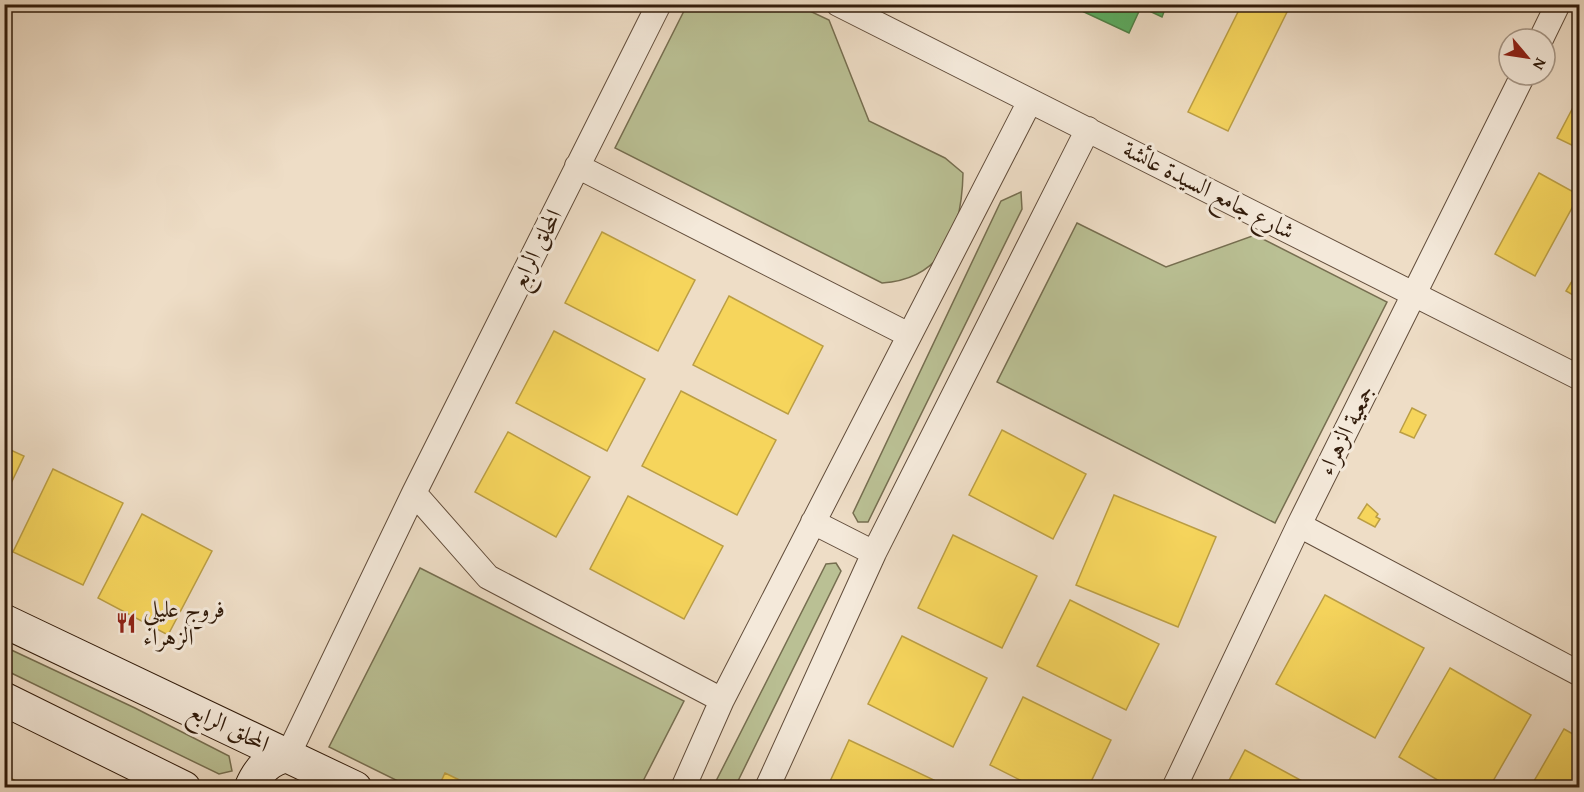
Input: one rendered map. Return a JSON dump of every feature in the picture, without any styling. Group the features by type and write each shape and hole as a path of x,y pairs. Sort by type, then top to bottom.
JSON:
{"street":[{"name":"المحلق الرابع","path":"4,621 288,755 414,493 659,4"},
{"name":"شارع جامع السيدة عائشة","path":"838,4 1580,378"},
{"path":"1547,27 1558,4"},
{"name":"جمعية الزهراء","path":"1174,788 1299,525 1517,87"},
{"path":"684,788 722,700 1030,101"},
{"path":"767,788 874,553 1088,129"},
{"path":"578,166 909,335"},
{"path":"414,493 488,577 722,700"},
{"path":"813,522 874,553"},
{"path":"1299,525 1580,674"},
{"path":"4,699 184,788"},
{"path":"288,755 297,768 300,788"},
{"path":"251,788 264,765 275,758 288,755 355,788"}],"green space":[{"path":"687,5 797,5 829,20 869,121 945,158 963,173 959,213 945,248 935,261 921,272 903,279 882,283 615,148"},
{"path":"1021,192 1022,209 868,522 858,522 853,513 1001,201"},
{"path":"1077,223 1166,267 1255,235 1387,302 1275,523 997,382"},
{"path":"836,563 841,571 735,787 713,787 826,564"},
{"path":"420,568 684,701 640,787 410,787 329,747"},
{"path":"5,647 135,708 229,756 232,771 219,774 5,670"}],"building: Homes":[{"path":"1242,4 1291,4 1228,131 1188,112"},
{"path":"1580,94 1580,149 1557,138"},
{"path":"1539,173 1579,195 1535,276 1495,254"},
{"path":"602,232 695,280 658,351 565,303"},
{"path":"1580,268 1580,299 1566,291"},
{"path":"729,296 823,346 788,414 693,365"},
{"path":"554,331 645,379 607,451 516,403"},
{"path":"681,391 776,440 737,515 642,466"},
{"path":"1412,408 1426,415 1414,438 1400,432"},
{"path":"1002,430 1086,474 1053,539 969,495"},
{"path":"508,432 590,477 556,537 475,492"},
{"path":"4,447 24,456 4,498"},
{"path":"53,469 123,503 83,585 13,552"},
{"path":"1114,495 1216,537 1178,627 1076,585"},
{"path":"628,496 723,546 684,619 590,569"},
{"path":"1367,504 1380,519 1375,527 1358,518"},
{"path":"142,514 212,551 168,635 98,598"},
{"path":"953,535 1037,576 1002,648 918,608"},
{"path":"1325,595 1424,648 1375,738 1276,684"},
{"path":"1070,600 1159,644 1126,710 1037,666"},
{"path":"902,636 987,678 953,747 868,704"},
{"path":"1450,668 1531,715 1489,788 1451,788 1399,757"},
{"path":"1023,697 1111,740 1088,788 1036,788 990,765"},
{"path":"1564,729 1580,738 1580,788 1530,788"},
{"path":"849,740 934,780 930,788 827,788"},
{"path":"1245,750 1315,788 1225,788"},
{"path":"445,773 476,788 438,788"},
{"path":"4,775 30,788 4,788"}],"building: Public":[{"path":"1067,4 1167,4 1162,17 1141,7 1129,33"}],"place":[{"name":"فروج عليلي الزهراء","path":"126,623"}]}
